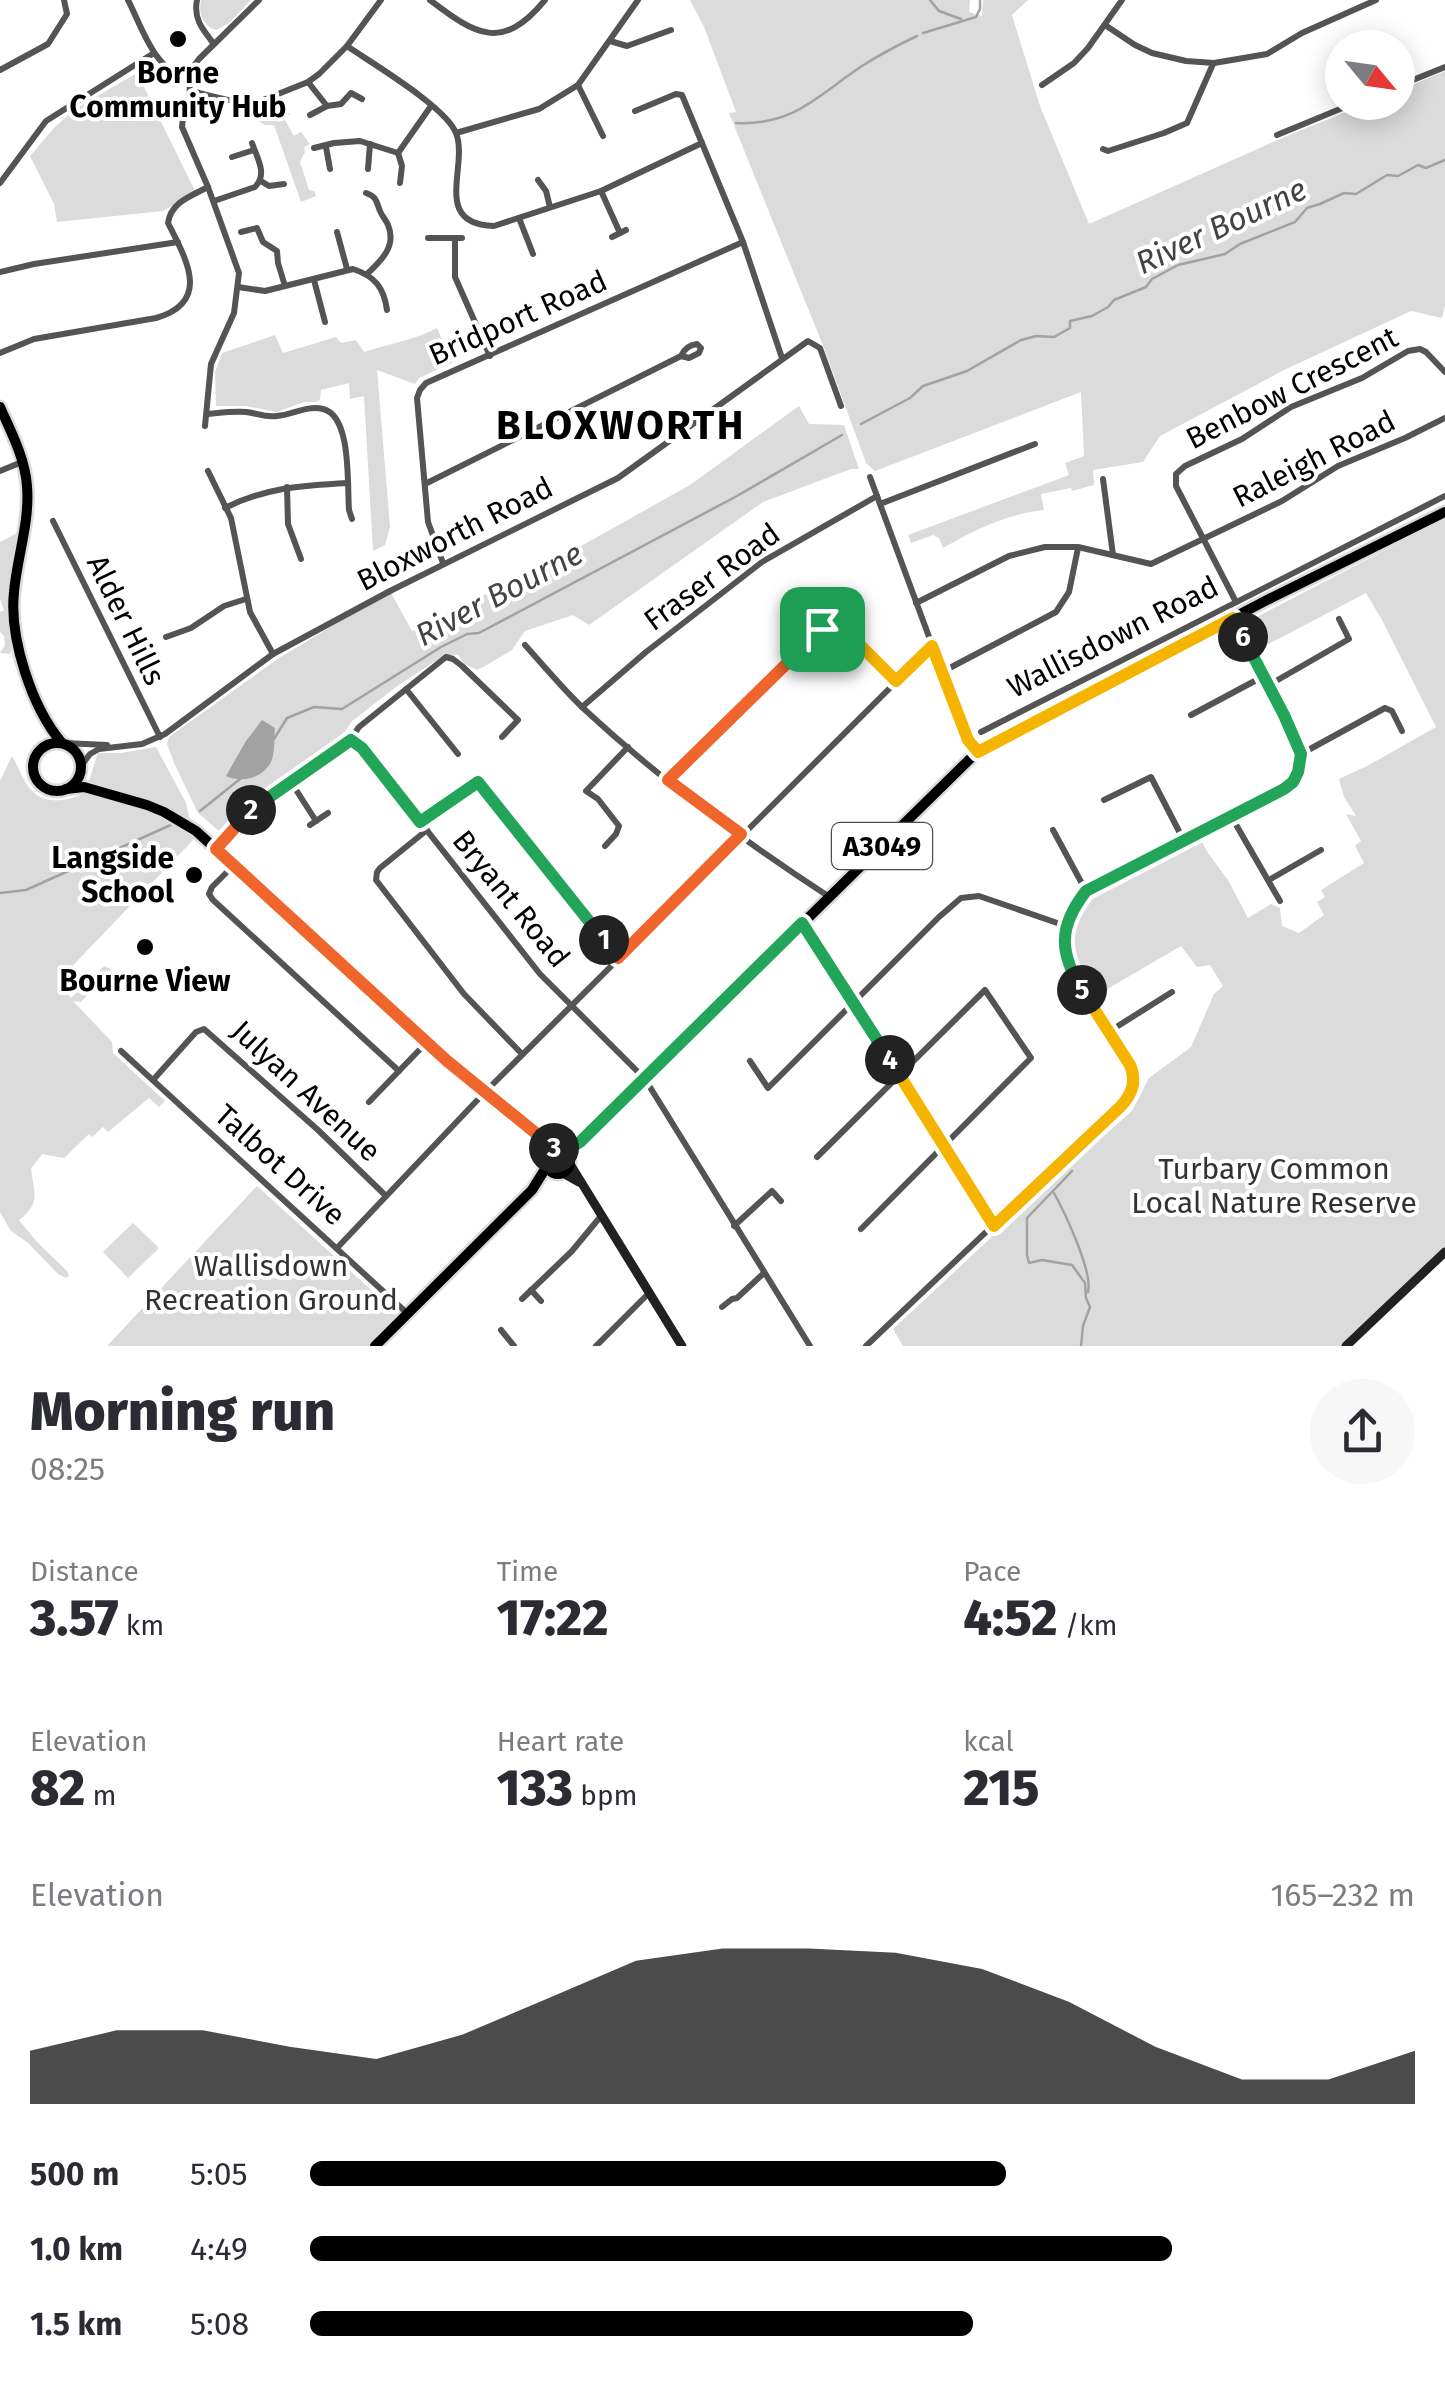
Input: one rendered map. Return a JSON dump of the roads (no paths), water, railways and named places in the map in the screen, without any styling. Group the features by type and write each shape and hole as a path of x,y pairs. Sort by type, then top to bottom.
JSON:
{"main road":[{"path":"0,407 22,462 27,486 14,590 19,650 46,719 63,743 76,752 90,782 106,795"},
{"name":"Wallisdown Road","path":"376,1346 978,752 1233,618 1269,592 1445,512"},
{"path":"46,719 44,740 32,765 36,780 51,790 79,786 164,812 196,831 428,1042 521,1118 552,1148 560,1163"},
{"path":"40,749 51,743 63,743"},
{"path":"66,789 77,780 81,768"},
{"path":"537,1134 560,1163"}],"street":[{"path":"0,70 48,44 66,18 64,0"},
{"path":"128,0 154,54 172,72 188,78"},
{"path":"197,0 198,20 214,44"},
{"path":"205,426 211,364 234,313 239,274 182,126 183,117 190,98 188,78 194,64 259,0"},
{"path":"190,91 218,100 258,102 308,82 347,46 382,0"},
{"path":"430,0 462,25 495,33 518,26 545,0"},
{"path":"456,133 539,109 578,85 638,0"},
{"path":"1042,85 1074,63 1122,0"},
{"path":"1105,25 1152,53 1186,62 1214,63 1267,54 1302,33 1376,0"},
{"path":"610,41 627,46 671,30"},
{"path":"347,46 445,117 459,146 456,193 461,212 473,222 489,226 601,191 702,143"},
{"path":"0,183 46,121 154,54"},
{"path":"1104,149 1164,134 1186,123 1214,63"},
{"path":"1415,79 1445,67"},
{"path":"308,82 327,106"},
{"path":"578,85 603,136"},
{"path":"310,115 341,104 351,93 362,98"},
{"path":"635,111 682,95 743,242 782,358"},
{"path":"398,153 431,106"},
{"path":"1277,134 1325,115"},
{"path":"314,148 349,142 398,153"},
{"path":"368,169 370,144"},
{"path":"214,201 255,187 261,181 253,146 232,157"},
{"path":"326,147 330,169"},
{"path":"398,153 402,166 400,183"},
{"path":"538,180 550,207"},
{"path":"261,181 276,187 284,184"},
{"path":"0,353 34,340 170,314 183,302 192,280 189,264 168,223 170,211 208,187"},
{"path":"601,191 619,233"},
{"path":"366,193 375,197 390,227 385,256 367,274"},
{"path":"519,218 534,255"},
{"path":"241,232 257,228 263,242 277,251 285,286"},
{"path":"337,232 347,269"},
{"path":"428,238 458,238 455,277 490,356"},
{"path":"0,272 178,242"},
{"name":"Bridport Road","path":"443,563 428,522 418,398 426,383 743,242"},
{"path":"238,287 264,291 353,269 379,284 387,310"},
{"path":"314,280 325,322"},
{"name":"Bloxworth Road","path":"63,743 113,746 142,744 160,737 273,654 443,563 618,478 808,340 820,348 841,406"},
{"name":"Benbow Crescent","path":"1236,602 1176,486 1174,480 1180,470 1242,439 1292,407 1362,378 1408,350 1426,352 1445,372"},
{"path":"425,484 681,356"},
{"path":"206,414 250,412 281,416 316,408 337,417 344,434 352,519"},
{"name":"Raleigh Road","path":"916,603 1009,556 1045,547 1078,548 1152,564 1282,501 1338,466 1445,418"},
{"name":"Fraser Road","path":"582,707 762,562 878,500 1035,444"},
{"path":"0,472 22,462"},
{"path":"208,471 230,518 250,612 273,654"},
{"path":"870,476 968,740 978,752"},
{"path":"1103,479 1113,555"},
{"path":"226,508 249,496 286,487 347,483"},
{"path":"286,487 288,524 300,558"},
{"name":"Wallisdown Road","path":"982,732 1236,602 1269,592 1445,496"},
{"name":"Alder Hills","path":"53,521 160,737"},
{"path":"942,672 1056,612 1069,592 1078,548"},
{"path":"166,637 191,628 224,606 246,599"},
{"path":"866,1346 1128,1097 1133,1072 1072,974 1065,951 1069,916 1086,891 1289,785 1298,772 1301,754 1233,618"},
{"path":"1269,686 1349,639 1339,618"},
{"path":"668,780 828,625 844,629 896,681"},
{"path":"525,646 582,707 668,780 830,897"},
{"path":"337,1248 522,1054 932,646"},
{"path":"216,849 253,808 351,740 358,727 446,658 453,659 518,720 502,737"},
{"path":"1191,714 1264,676"},
{"path":"406,689 458,754"},
{"path":"1301,754 1385,708 1392,711 1402,732"},
{"name":"Bryant Road","path":"351,740 362,748 532,965 645,1079 810,1346"},
{"name":"Bloxworth Road","path":"81,768 94,751 113,746"},
{"path":"605,846 619,829 613,816 586,791 628,747"},
{"path":"1104,800 1151,777 1183,839"},
{"path":"291,782 313,823 328,813"},
{"path":"420,822 474,783 481,784 618,958"},
{"path":"1230,815 1280,901"},
{"path":"427,830 380,868 376,880 464,994 522,1054"},
{"path":"1054,830 1086,891"},
{"path":"1269,880 1321,850"},
{"path":"234,865 212,888 213,900 400,1071"},
{"path":"750,1061 768,1088 961,898 979,896 1066,926"},
{"path":"802,923 994,1226"},
{"path":"816,1157 985,990 1031,1058 862,1229"},
{"path":"1109,1032 1172,992"},
{"name":"Julyan Avenue","path":"153,1080 196,1032 204,1029 386,1196"},
{"path":"369,1102 428,1042"},
{"name":"Talbot Drive","path":"121,1051 408,1314"},
{"path":"560,1163 581,1183 682,1346"},
{"path":"734,1226 772,1191 781,1201"},
{"path":"522,1300 601,1216"},
{"path":"1346,1346 1445,1252"},
{"path":"722,1307 764,1273"},
{"path":"531,1290 541,1301"},
{"path":"596,1346 649,1293"},
{"path":"501,1330 514,1346"}],"waterway":[{"path":"930,0 939,11 961,19"},
{"path":"923,33 976,17 980,0"},
{"path":"736,123 756,123 790,114 868,62 917,36"},
{"name":"River Bourne","path":"861,424 910,398 923,386 967,371 1021,340 1054,337 1070,328 1070,321 1092,316 1178,265 1225,254 1295,222 1307,208 1344,193 1356,194 1387,175 1398,176 1418,165 1426,168 1445,160"},
{"name":"River Bourne","path":"274,739 287,718 314,707 342,709 441,647 467,634 479,633 737,496 842,435"},
{"name":"River Bourne","path":"200,811 240,779"},
{"name":"River Bourne","path":"0,893 26,890 173,824"},
{"path":"1072,1171 1027,1218 1027,1255 1029,1263 1042,1260 1072,1265 1085,1283 1090,1307 1081,1346"},
{"path":"1054,1193 1082,1257 1088,1292"}],"place":[{"name":"Borne Community Hub","path":"178,39"},
{"name":"Langside School","path":"194,875"},
{"name":"Bourne View","path":"145,947"}],"district":[{"name":"BLOXWORTH","path":"621,425"}],"park label":[{"name":"Turbary Common Local Nature Reserve","path":"1274,1186"},
{"name":"Wallisdown Recreation Ground","path":"271,1283"}]}
